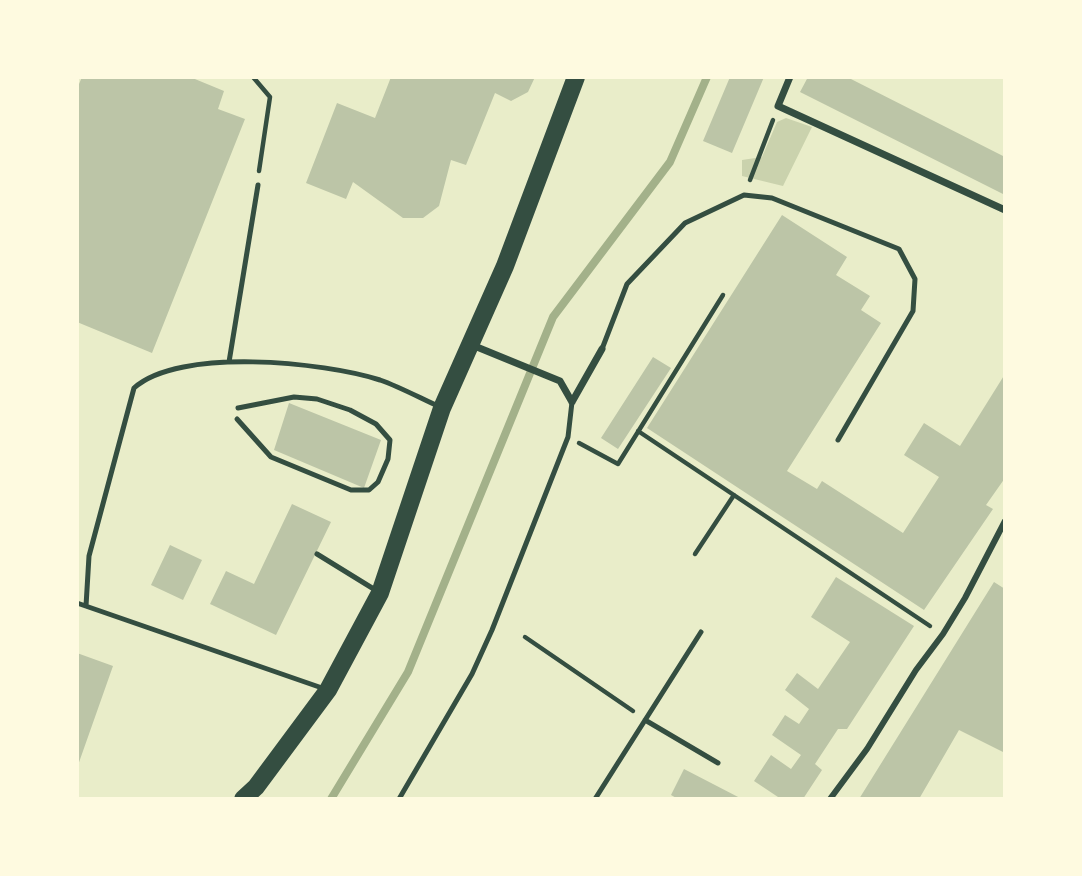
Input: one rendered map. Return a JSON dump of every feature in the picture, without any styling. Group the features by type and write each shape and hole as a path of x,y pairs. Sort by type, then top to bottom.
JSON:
{"main road":[{"path":"243,799 256,787 328,690 380,593 442,408 505,266 576,77"}],"street":[{"path":"790,77 778,106 1005,210"},
{"path":"472,345 560,381 572,402"},
{"path":"572,402 602,349"},
{"path":"830,799 867,749 916,670 943,634 1005,521"}],"lane":[{"path":"229,362 258,185"},
{"path":"602,349 626,284 684,223 744,195 772,198 899,249 915,279 913,311 838,440"},
{"path":"86,606 89,556 134,388 145,378 189,366 229,362 317,365 380,380 442,408"},
{"path":"237,408 294,397 317,399 350,410 376,424 390,440 388,459 379,482 369,490 352,490 271,457 237,419"},
{"path":"399,799 472,674 513,581 568,437 572,402"},
{"path":"317,554 380,593"},
{"path":"77,603 328,690"},
{"path":"595,799 701,632"},
{"path":"645,720 718,763"}],"path":[{"path":"253,77 270,97 258,185"},
{"path":"744,195 778,106"},
{"path":"568,437 618,464 723,295"},
{"path":"638,431 943,634"},
{"path":"695,554 734,495"},
{"path":"525,637 601,687 645,720"}],"green space":[{"path":"786,118 812,127 783,186 742,176 742,160 762,157 777,122"}],"building":[{"path":"82,77 190,77 224,91 218,109 245,119 152,353 77,322 77,84"},
{"path":"391,77 535,77 528,92 511,101 495,93 466,165 451,160 439,206 423,218 403,218 353,182 346,199 306,183 337,103 375,118"},
{"path":"730,77 764,77 732,153 703,141"},
{"path":"808,77 847,77 1005,157 1005,195 800,92"},
{"path":"782,215 847,257 836,275 870,296 861,310 881,323 787,471 817,489 822,481 903,533 939,477 904,455 924,423 960,446 1005,374 1005,478 986,505 993,509 924,610 647,428"},
{"path":"653,357 671,368 618,449 601,438"},
{"path":"289,403 381,440 364,488 274,450"},
{"path":"292,504 331,522 276,635 210,604 226,571 254,584"},
{"path":"170,545 202,560 183,600 151,585"},
{"path":"836,577 914,626 847,729 838,729 815,764 822,770 803,799 781,799 754,781 771,755 791,769 801,755 772,735 785,715 799,724 809,709 785,690 797,673 818,689 850,642 811,617"},
{"path":"994,582 1005,589 1005,753 959,730 919,799 859,799"},
{"path":"77,653 113,666 77,768"},
{"path":"684,769 742,799 678,799 671,795"}],"waterway":[{"path":"331,799 408,672 553,317 670,162 707,77"}]}
